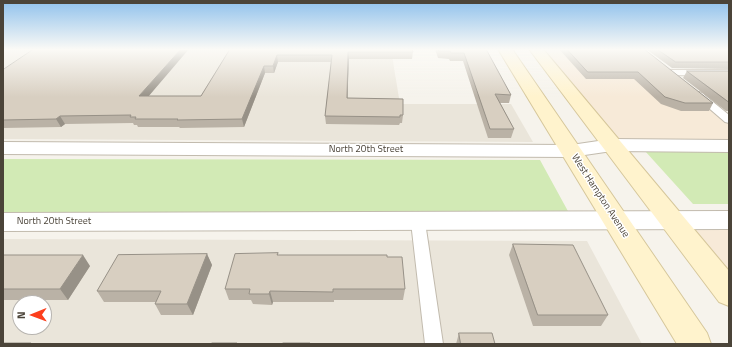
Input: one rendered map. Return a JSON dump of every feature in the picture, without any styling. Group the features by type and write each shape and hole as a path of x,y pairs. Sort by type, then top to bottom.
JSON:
{"main road":[{"name":"West Hampton Avenue","path":"515,65 695,344"},
{"path":"549,65 729,293"}],"street":[{"name":"North 20th Street","path":"3,148 571,152 612,145 729,146"},
{"name":"North 20th Street","path":"3,222 729,220"}],"lane":[{"path":"682,82 667,70 729,73"},
{"path":"694,92 729,120"},
{"path":"418,222 434,344"}],"shaded area":[{"path":"3,65 394,65 400,104 511,104 533,142 3,139"},
{"path":"549,65 660,65 729,120 729,146 612,145"},
{"path":"729,220 729,293 672,221"},
{"path":"3,239 587,241 642,344 3,344"}],"green space":[{"path":"645,151 729,151 729,204 693,204"},
{"path":"3,159 540,160 569,213 3,212"}],"building":[{"path":"10,65 167,65 139,96 201,96 220,65 273,65 264,66 242,119 135,119 136,117 130,117 131,115 60,116 56,119 3,120 3,70"},
{"path":"331,65 348,65 347,98 403,99 403,115 400,115 400,117 325,116"},
{"path":"468,65 495,65 511,95 495,94 514,129 490,129"},
{"path":"582,65 665,65 713,103 685,103 665,97 638,72 588,72"},
{"path":"687,71 729,71 729,102"},
{"path":"513,244 573,245 608,315 538,315"},
{"path":"278,253 277,255 387,255 387,257 402,257 405,289 333,289 333,292 270,291 269,294 249,294 250,289 225,289 235,254"},
{"path":"207,254 187,304 155,304 161,291 97,291 118,255"},
{"path":"3,255 83,255 60,289 3,289"},
{"path":"459,333 492,333 495,344 461,344"},
{"path":"3,343 31,343 3,344"},
{"path":"237,343 237,344 211,344"},
{"path":"310,343 310,344 282,344"}]}
